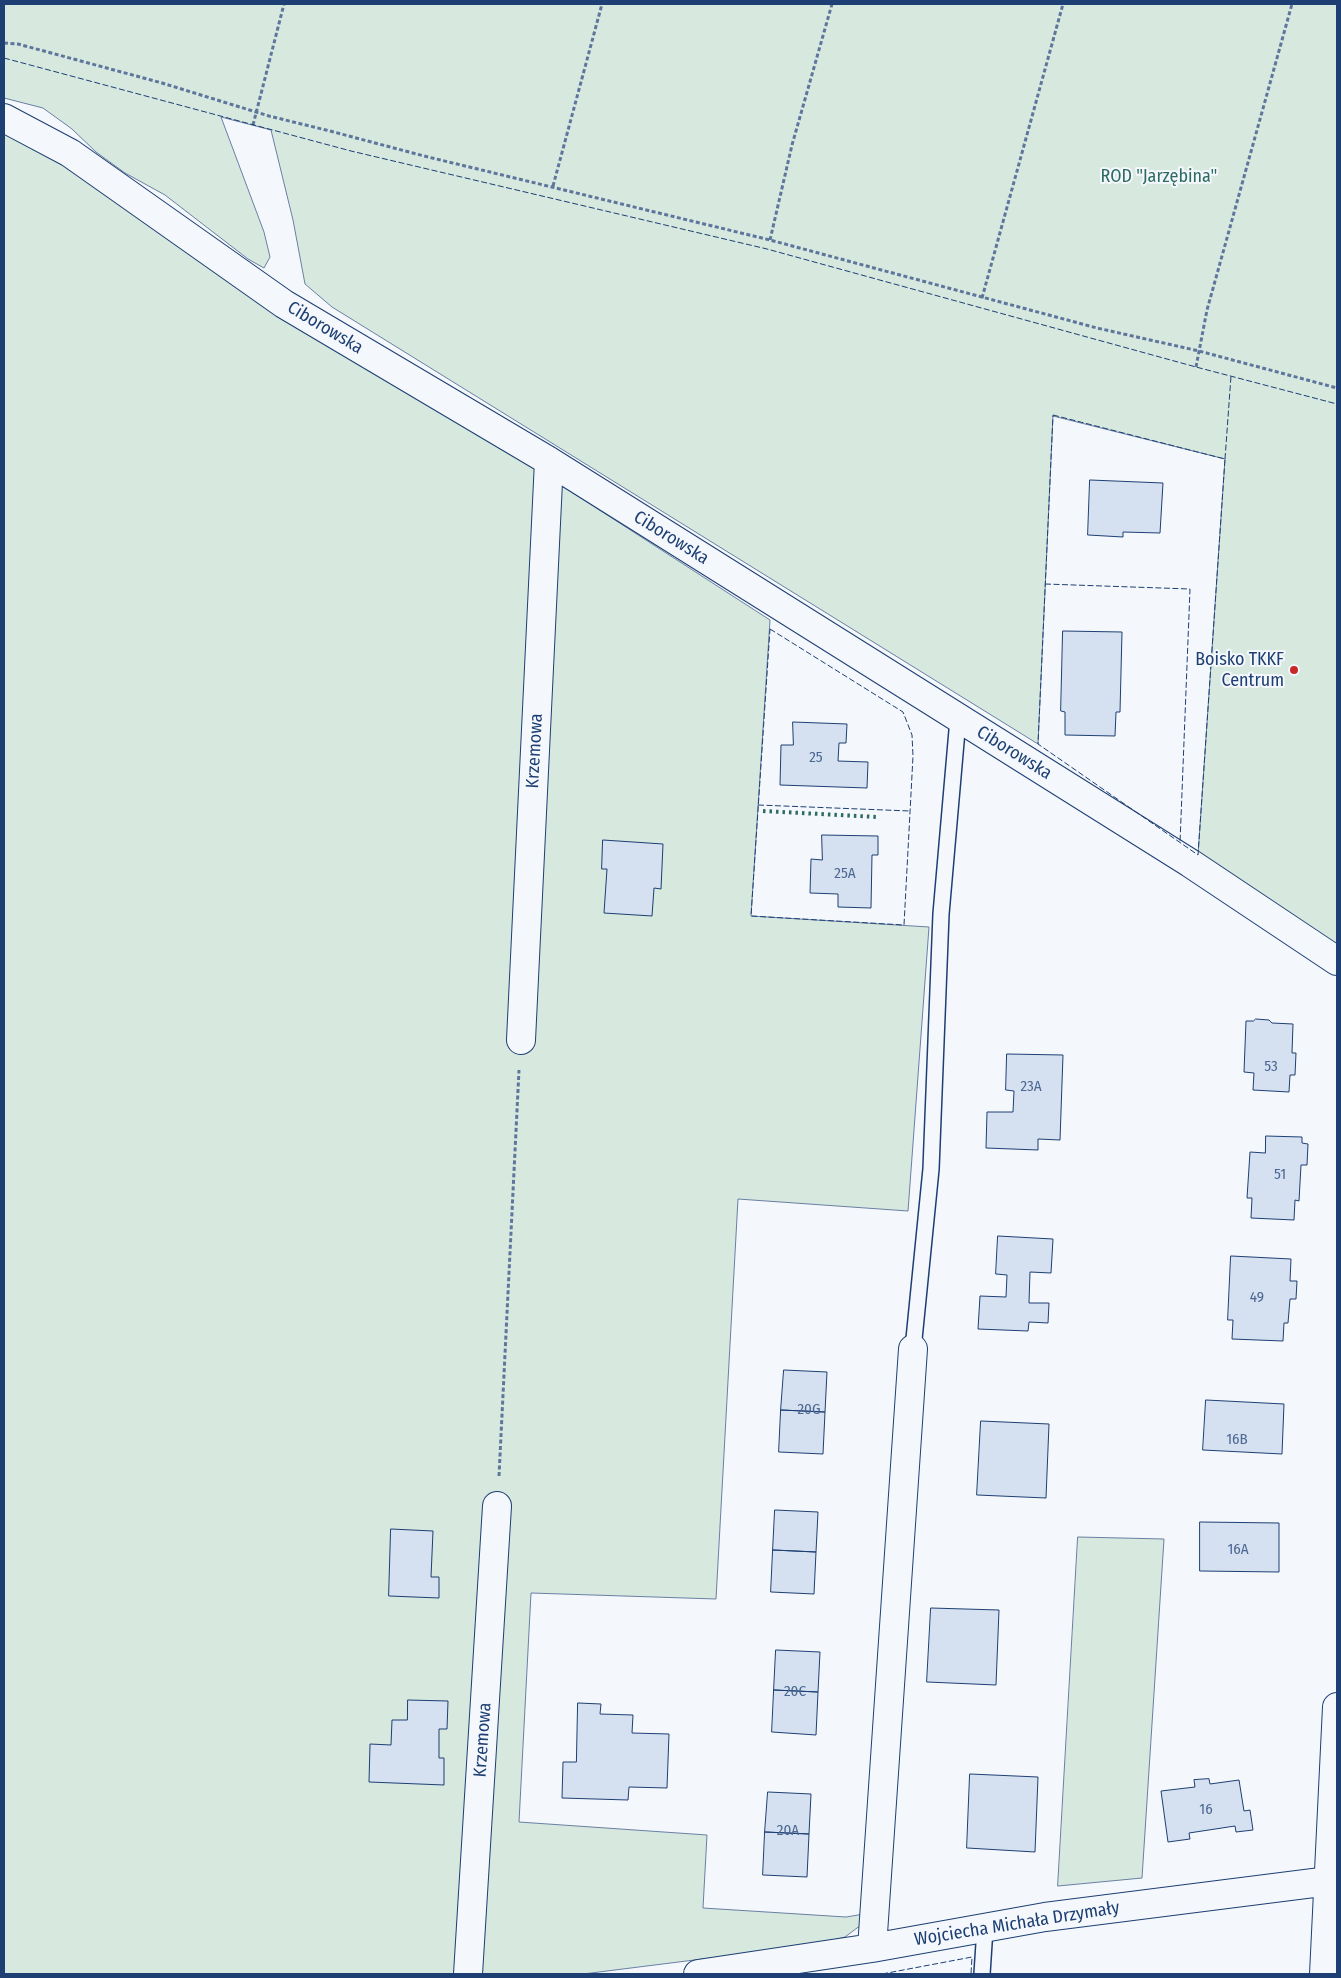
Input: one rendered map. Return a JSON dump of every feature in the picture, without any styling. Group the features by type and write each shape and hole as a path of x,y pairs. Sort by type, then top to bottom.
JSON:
{"street":[{"name":"Ciborowska","path":"4,118 70,153 284,304 549,461 1190,863 1337,961"},
{"name":"Krzemowa","path":"521,1040 549,461"},
{"path":"872,1948 913,1349"},
{"name":"Krzemowa","path":"468,1974 497,1506"},
{"path":"1324,1974 1333,1880 1337,1707"},
{"name":"Wojciecha Michała Drzymały","path":"698,1974 872,1948 1045,1917 1333,1880"}],"lane":[{"path":"913,1349 931,1170 940,914 958,718"},
{"path":"982,1974 985,1928"}],"path":[{"path":"253,125 284,4"},
{"path":"553,186 602,4"},
{"path":"770,240 792,145 832,4"},
{"path":"982,298 1063,4"},
{"path":"1196,367 1207,310 1292,4"},
{"path":"4,43 18,44 153,81 255,112 424,156 770,240 982,298 1097,328 1198,351 1337,388"},
{"path":"497,1506 521,1040"}],"green space":[{"name":"ROD \"Jarzębina\"","path":"4,4 1337,4 1337,945 1198,855 1225,459 1053,416 1038,744 332,307 305,284 293,220 271,130 221,117 264,232 270,257 264,268 248,259 165,195 125,173 96,152 72,129 43,108 4,98"},
{"path":"4,126 770,620 751,916 929,927 908,1211 738,1199 716,1599 531,1593 519,1822 707,1835 703,1908 846,1917 864,1914 861,1925 845,1937 814,1945 583,1974 4,1974"},
{"path":"1078,1537 1164,1539 1142,1878 1058,1886"}],"building":[{"path":"1090,480 1163,483 1160,533 1123,532 1123,537 1088,535"},
{"path":"1063,631 1122,632 1120,712 1116,712 1115,736 1065,735 1065,712 1061,711"},
{"path":"793,722 847,724 846,743 839,743 838,761 868,762 867,788 780,785 781,745 793,745"},
{"path":"822,835 878,836 878,855 872,855 871,908 838,907 838,894 810,893 811,859 822,860"},
{"path":"603,840 663,844 661,889 654,888 652,916 604,913 607,869 602,869"},
{"path":"1256,1019 1269,1020 1272,1023 1293,1024 1292,1053 1296,1053 1295,1075 1290,1075 1289,1092 1253,1090 1254,1073 1244,1072 1246,1021"},
{"path":"1007,1054 1063,1055 1060,1140 1038,1139 1038,1150 986,1148 987,1112 1013,1112 1014,1091 1006,1090"},
{"path":"1266,1136 1302,1137 1302,1143 1308,1144 1307,1165 1301,1165 1299,1201 1295,1200 1294,1220 1251,1218 1252,1198 1247,1198 1250,1152 1265,1153"},
{"path":"998,1236 1053,1239 1051,1273 1030,1272 1029,1303 1049,1303 1048,1323 1029,1322 1028,1331 978,1329 980,1296 1006,1297 1007,1275 996,1274"},
{"path":"1231,1256 1291,1259 1290,1281 1297,1281 1296,1299 1290,1299 1288,1323 1284,1323 1283,1341 1232,1339 1233,1320 1228,1320"},
{"path":"784,1370 827,1372 825,1412 781,1410"},
{"path":"1206,1400 1284,1404 1282,1454 1203,1450"},
{"path":"781,1410 825,1412 823,1454 779,1452"},
{"path":"981,1421 1049,1424 1046,1498 977,1495"},
{"path":"775,1510 818,1512 816,1552 773,1550"},
{"path":"1200,1522 1279,1523 1279,1572 1200,1571"},
{"path":"391,1529 433,1531 431,1577 439,1577 439,1598 389,1596"},
{"path":"773,1550 816,1552 814,1594 771,1592"},
{"path":"931,1608 999,1610 996,1685 927,1682"},
{"path":"776,1650 820,1652 818,1692 774,1690"},
{"path":"774,1690 818,1692 816,1735 772,1732"},
{"path":"408,1700 448,1701 447,1729 439,1729 439,1758 444,1758 444,1785 369,1782 370,1744 391,1745 392,1720 407,1720"},
{"path":"578,1703 601,1704 600,1714 633,1715 632,1733 669,1734 667,1788 629,1787 628,1800 562,1798 563,1762 576,1762"},
{"path":"970,1774 1038,1777 1035,1852 967,1848"},
{"path":"1209,1779 1210,1784 1239,1780 1244,1811 1250,1810 1253,1830 1236,1832 1235,1826 1189,1833 1190,1839 1168,1842 1161,1791 1195,1787 1194,1780"},
{"path":"768,1792 811,1794 809,1834 765,1832"},
{"path":"765,1832 809,1834 807,1877 763,1875"}],"hedge":[{"path":"763,811 877,817"}],"fence":[{"path":"4,58 351,151 767,249 1337,404"},
{"path":"1225,459 1231,376"},
{"path":"1053,415 1225,459 1198,855 1038,744 1053,415"},
{"path":"1045,584 1190,589 1180,843"},
{"path":"770,629 903,712 912,735 913,756 904,925 751,916 770,629"},
{"path":"758,805 910,811"},
{"path":"882,1974 972,1957 971,1974"}],"place":[{"name":"Boisko TKKF Centrum","path":"1294,670"}]}
